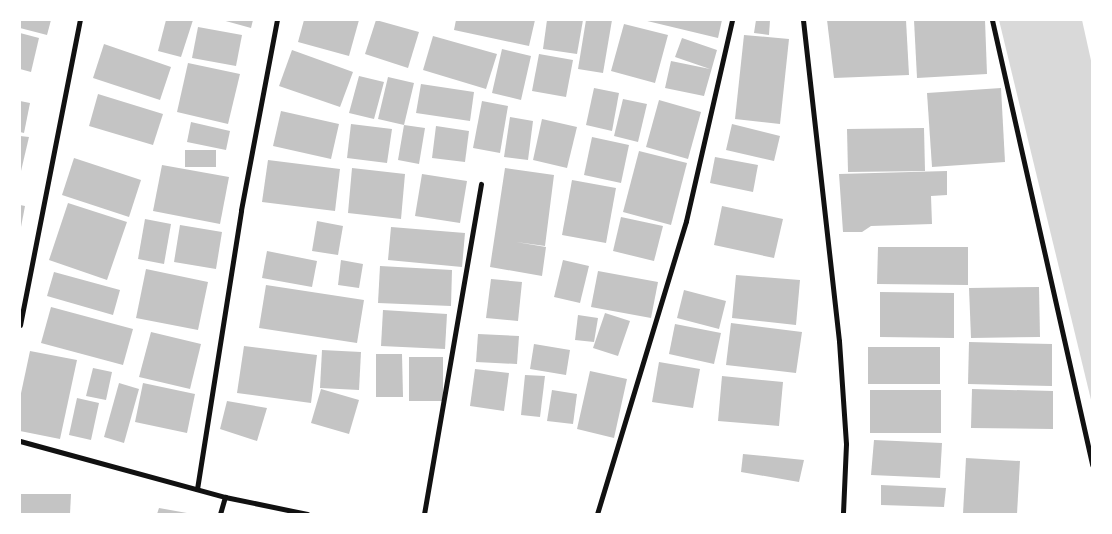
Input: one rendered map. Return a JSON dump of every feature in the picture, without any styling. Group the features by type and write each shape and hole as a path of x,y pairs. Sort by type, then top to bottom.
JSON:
{"street":[{"path":"20,325 80,20"},
{"path":"197,489 241,210 277,20"},
{"path":"598,514 686,221 732,20"},
{"path":"803,20 839,341 846,444 843,514"},
{"path":"992,20 1092,465"},
{"path":"424,514 481,184"},
{"path":"20,442 224,497 308,514"},
{"path":"220,514 224,497"}],"shaded area":[{"path":"999,20 1082,20 1092,65 1092,404"}],"building":[{"path":"20,20 51,20 47,35 20,28"},
{"path":"166,20 193,20 181,57 158,51"},
{"path":"222,20 253,20 251,28"},
{"path":"304,20 359,20 349,56 298,42"},
{"path":"376,20 419,32 408,68 365,54"},
{"path":"456,20 535,20 529,46 454,30"},
{"path":"547,20 583,20 577,54 543,49"},
{"path":"586,20 612,20 603,73 578,69"},
{"path":"643,20 722,20 718,38"},
{"path":"756,20 770,20 769,35 754,33"},
{"path":"827,20 906,20 909,75 834,78"},
{"path":"914,20 985,20 987,74 917,78"},
{"path":"624,24 668,35 655,83 611,71"},
{"path":"198,27 242,35 236,66 192,58"},
{"path":"20,33 39,38 31,72 20,69"},
{"path":"744,35 789,39 780,124 735,119"},
{"path":"433,36 497,54 486,89 423,70"},
{"path":"682,38 717,50 704,96 665,88 671,61 710,69 675,57"},
{"path":"104,44 171,67 160,100 93,78"},
{"path":"502,49 531,56 521,100 492,93"},
{"path":"292,50 353,72 340,107 279,86"},
{"path":"539,54 573,60 566,97 532,91"},
{"path":"188,63 240,74 228,124 177,112"},
{"path":"359,76 384,82 374,119 349,113"},
{"path":"388,77 414,83 404,125 378,119"},
{"path":"421,84 474,92 470,121 416,113"},
{"path":"594,88 619,93 612,131 586,125"},
{"path":"1001,88 1005,162 932,167 927,93"},
{"path":"98,94 163,114 153,145 89,126"},
{"path":"623,99 647,104 638,142 614,136"},
{"path":"659,100 701,112 688,159 646,147"},
{"path":"20,101 30,103 24,133 20,132"},
{"path":"482,101 508,106 500,153 473,148"},
{"path":"281,111 339,124 331,159 273,146"},
{"path":"510,117 533,121 528,160 504,157"},
{"path":"542,119 577,127 567,168 533,160"},
{"path":"191,122 230,131 226,150 187,142"},
{"path":"351,124 392,129 387,163 347,158"},
{"path":"732,124 780,136 774,161 726,150"},
{"path":"404,125 425,128 419,164 398,160"},
{"path":"436,126 469,131 465,162 432,158"},
{"path":"924,128 925,171 848,172 847,129"},
{"path":"20,136 29,137 21,171 20,171"},
{"path":"592,137 629,145 621,183 584,175"},
{"path":"185,150 216,150 216,167 185,167"},
{"path":"639,151 687,163 671,225 623,212"},
{"path":"715,157 758,165 753,192 710,183"},
{"path":"74,158 141,180 129,217 62,195"},
{"path":"268,160 340,169 335,211 262,202"},
{"path":"162,165 229,177 220,224 153,211"},
{"path":"352,168 405,174 401,219 348,213"},
{"path":"505,168 554,175 545,246 516,242 546,247 542,276 490,267"},
{"path":"947,171 947,195 931,196 932,224 871,226 862,232 843,232 839,174"},
{"path":"422,174 467,181 460,223 415,216"},
{"path":"572,180 616,188 606,243 562,235"},
{"path":"68,203 127,222 107,280 49,260"},
{"path":"20,205 25,206 21,227 20,227"},
{"path":"722,206 783,219 774,258 714,245"},
{"path":"621,217 663,226 654,261 613,251"},
{"path":"145,219 171,224 164,264 138,259"},
{"path":"317,221 343,226 338,255 312,251"},
{"path":"180,225 222,232 216,269 174,262"},
{"path":"391,227 465,233 462,267 388,260"},
{"path":"878,247 968,247 968,285 877,284"},
{"path":"267,251 317,261 312,287 262,278"},
{"path":"341,260 363,264 359,288 338,285"},
{"path":"563,260 589,266 580,303 554,297"},
{"path":"380,266 452,270 451,306 378,303"},
{"path":"146,269 208,282 198,330 136,318"},
{"path":"598,271 658,282 651,318 591,307"},
{"path":"54,272 120,290 113,315 47,296"},
{"path":"736,275 800,280 796,325 732,318"},
{"path":"491,279 522,282 518,321 486,318"},
{"path":"266,285 364,300 357,343 259,328"},
{"path":"1039,287 1040,337 971,338 969,288"},
{"path":"684,290 726,301 719,329 677,318"},
{"path":"880,292 954,293 954,338 880,337"},
{"path":"51,307 133,329 123,365 41,343"},
{"path":"383,310 447,314 445,349 381,346"},
{"path":"605,313 630,321 618,356 593,348"},
{"path":"578,315 598,318 594,342 575,340"},
{"path":"731,323 802,332 796,373 726,365"},
{"path":"675,324 721,333 714,364 669,354"},
{"path":"151,332 201,344 190,389 139,377"},
{"path":"478,334 519,336 517,364 476,362"},
{"path":"969,342 1052,344 1052,386 968,384"},
{"path":"534,344 570,350 566,375 530,369"},
{"path":"244,346 317,355 311,403 237,393"},
{"path":"868,347 940,347 940,384 868,384"},
{"path":"322,350 361,352 359,390 320,388"},
{"path":"30,351 77,360 60,439 20,431 20,398"},
{"path":"376,354 402,354 403,397 376,397"},
{"path":"409,357 443,357 443,401 409,401"},
{"path":"659,362 700,369 693,408 652,402"},
{"path":"93,368 112,372 106,400 86,396"},
{"path":"475,369 509,373 504,411 470,406"},
{"path":"590,371 627,379 614,438 577,429"},
{"path":"525,375 545,376 540,417 521,415"},
{"path":"722,376 783,382 779,426 718,421"},
{"path":"119,383 139,389 124,443 104,437"},
{"path":"143,383 195,394 187,433 135,422"},
{"path":"321,389 359,400 349,434 311,423"},
{"path":"972,389 1053,391 1053,429 971,428"},
{"path":"552,390 577,394 573,424 547,421"},
{"path":"870,390 941,390 941,433 870,433"},
{"path":"77,398 99,403 91,440 69,435"},
{"path":"227,401 267,408 257,441 220,429"},
{"path":"874,440 942,443 940,478 871,475"},
{"path":"743,454 804,460 799,482 741,472"},
{"path":"966,458 1020,461 1017,514 963,514"},
{"path":"881,485 946,488 944,507 881,505"},
{"path":"20,494 71,494 70,514 20,514"},
{"path":"159,508 187,513 187,514 157,514"}]}
